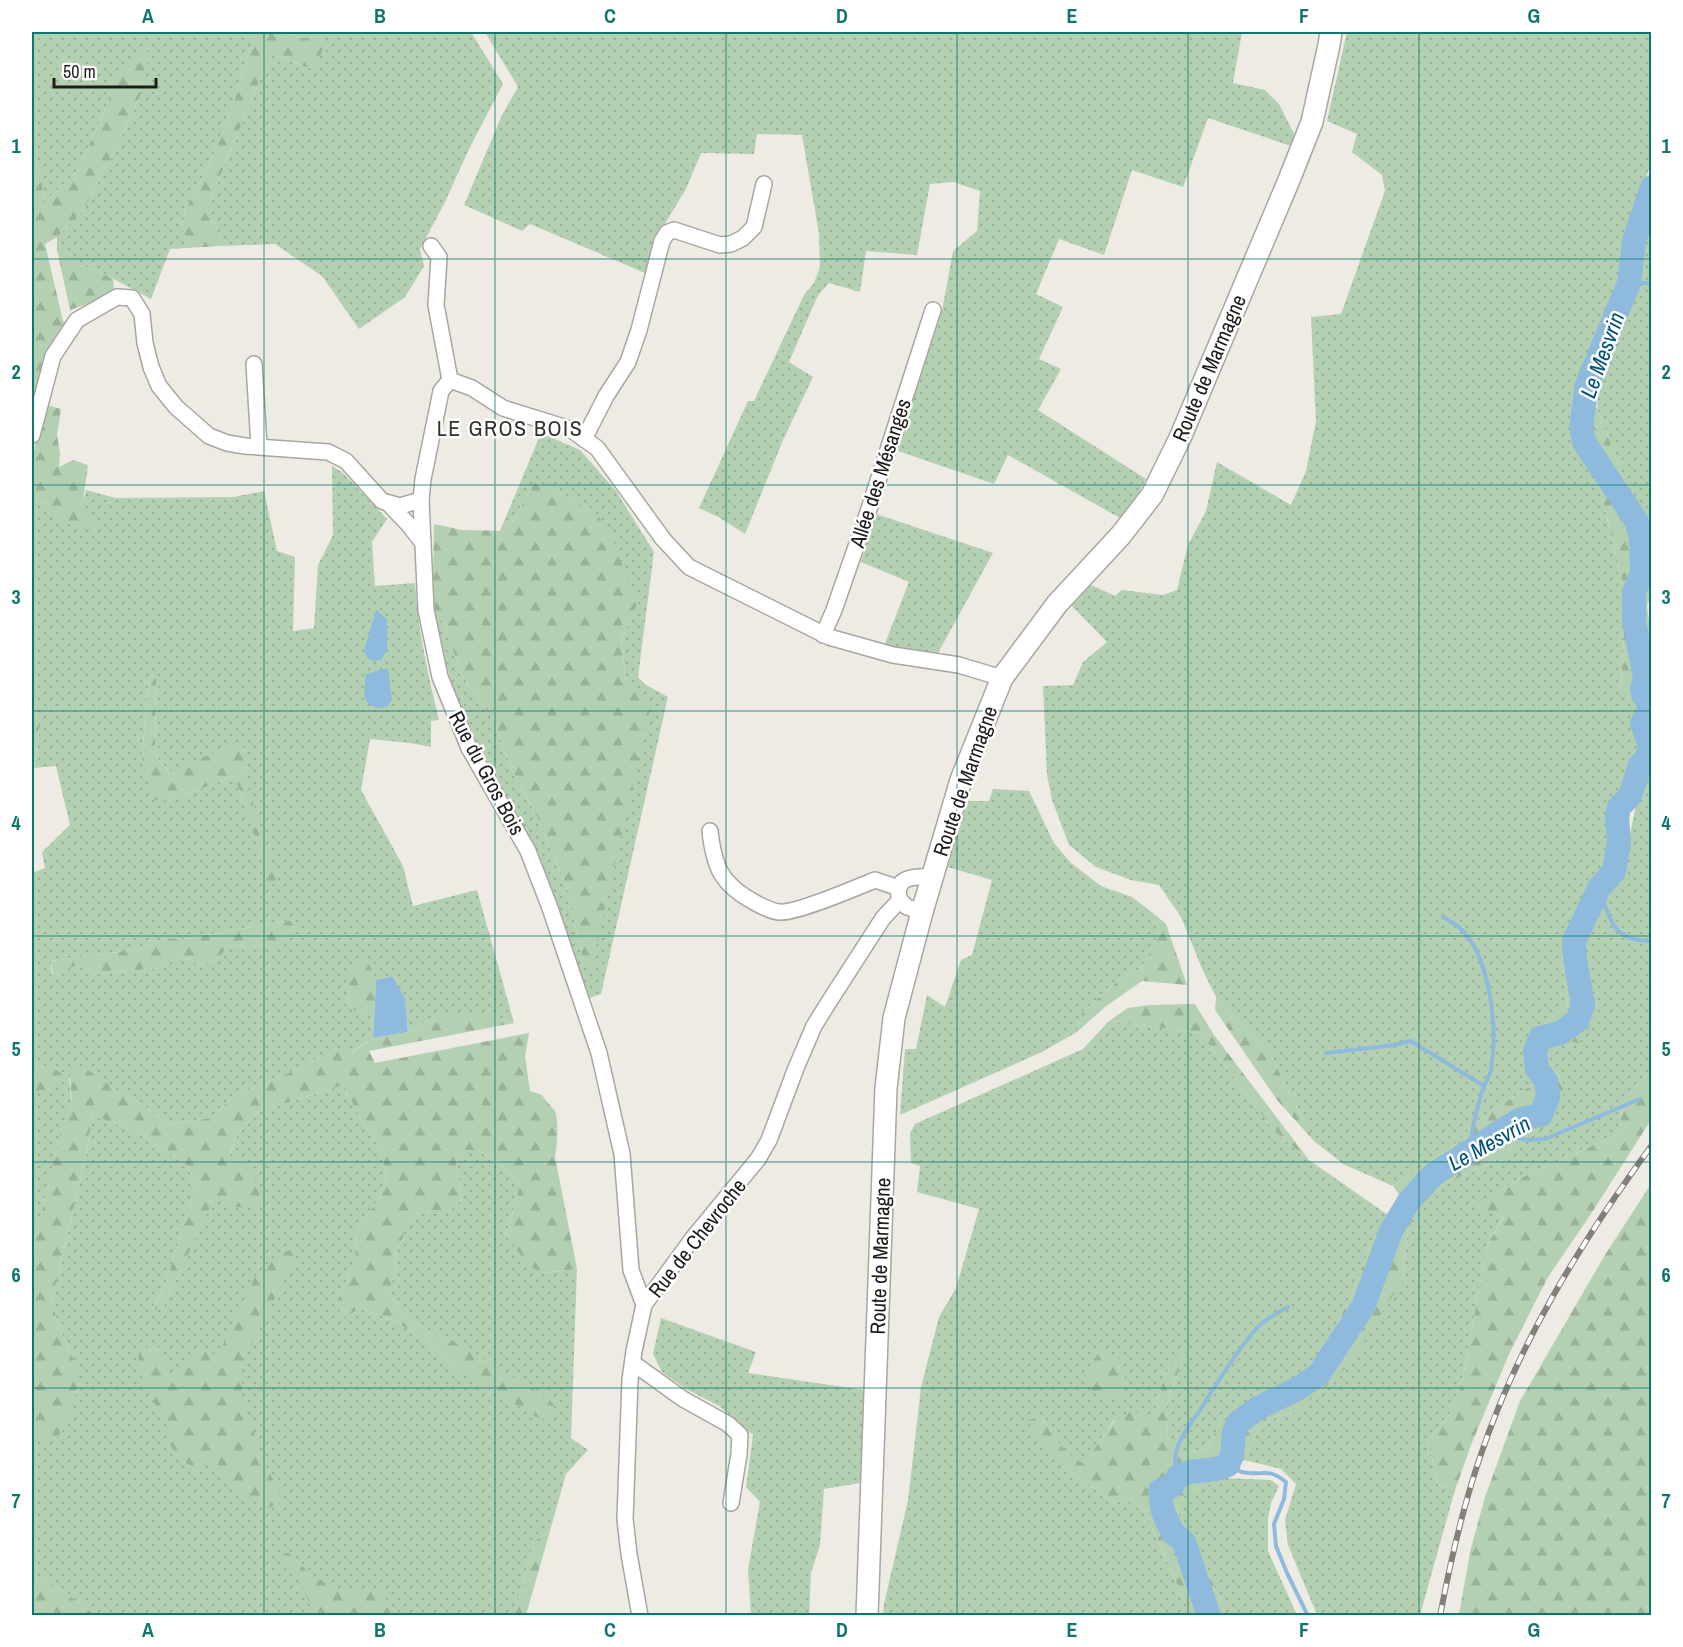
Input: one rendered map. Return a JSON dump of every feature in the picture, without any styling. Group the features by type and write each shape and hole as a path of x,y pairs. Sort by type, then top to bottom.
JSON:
{"main road":[{"name":"Route de Marmagne","path":"867,1616 886,1088 894,1018 921,912 961,780 1002,678 1057,604 1121,535 1152,495 1180,438 1312,122 1330,32"}],"street":[{"path":"584,439 606,396 628,362 639,330 662,241 667,233 674,230 720,244 731,244 743,238 754,227 764,184"},
{"path":"431,246 439,257 436,305 450,380 472,388 503,408 570,429 597,448 663,539 689,567 823,635 893,655 959,664 1002,678"},
{"path":"32,435 53,356 77,320 117,297 132,298 142,314 144,343 159,387 176,407 209,436 227,443 245,446 328,452 346,461 382,501 400,506 421,500"},
{"name":"Allée des Mésanges","path":"823,635 867,515 933,310"},
{"path":"254,364 259,446"},
{"name":"Rue du Gros Bois","path":"450,380 441,391 423,479 421,500 426,610 440,677 469,748 528,851 550,908 599,1053 622,1154 631,1270 644,1305"},
{"path":"388,502 423,543"},
{"path":"710,831 713,855 724,879 738,893 762,907 780,912 807,905 875,880 899,894 907,907 921,912"},
{"path":"899,894 904,881 913,876 932,877"},
{"name":"Rue de Chevroche","path":"640,1616 625,1519 629,1400 638,1327 644,1305 693,1238 758,1159 769,1140 814,1026 899,894"},
{"path":"633,1363 683,1399 728,1424 740,1435 731,1503"}],"green space":[{"path":"32,32 258,32 249,52 227,123 206,171 186,208 182,228 186,248 170,249 151,299 99,271 79,265 65,250 57,250 57,237 83,211 139,98 112,83 107,105 78,170 44,203 41,173 32,150"},
{"path":"258,32 278,32 304,38 321,35 323,50 316,65 305,67 273,55 259,82 205,213 216,226 221,246 186,248 182,228 186,208 206,171 227,123 249,52"},
{"path":"278,32 471,32 503,84 420,249 424,266 405,297 359,329 322,276 275,244 221,246 216,226 205,213 259,82 273,55 305,67 321,36 304,38"},
{"path":"485,32 1242,32 1233,83 1265,90 1279,104 1294,134 1291,146 1208,118 1183,187 1132,170 1104,255 1059,239 1036,294 1063,307 1039,359 1061,369 1038,410 1146,479 1137,496 1120,518 1008,455 994,484 895,450 942,311 953,251 977,231 980,191 953,182 930,184 917,255 866,251 860,292 829,283 818,295 789,362 813,377 783,440 745,534 699,508 748,401 754,401 804,295 814,283 820,267 819,234 802,135 757,134 754,154 701,153 686,189 658,235 645,273 530,224 522,231 464,205 502,115 518,87"},
{"path":"1347,32 1651,32 1651,164 1631,217 1623,284 1597,336 1573,400 1569,423 1600,488 1626,597 1621,688 1642,706 1633,722 1643,747 1631,759 1609,813 1613,844 1602,873 1571,931 1562,960 1568,1005 1539,1028 1534,1068 1536,1082 1480,1119 1453,1146 1393,1186 1343,1164 1314,1141 1268,1050 1216,997 1181,917 1159,885 1131,880 1096,867 1069,845 1052,800 1047,775 1043,686 1073,685 1083,662 1107,642 1071,605 1089,584 1115,596 1122,590 1163,595 1177,590 1188,545 1206,511 1217,462 1291,505 1306,471 1316,421 1311,317 1341,314 1385,191 1382,175 1352,152 1357,134 1327,121"},
{"path":"147,48 147,71 139,98 118,144 83,211 57,237 45,244 63,321 68,323 32,416 32,150 41,173 44,202 78,170 107,105 112,83"},
{"path":"1651,206 1651,523 1626,485 1597,408 1599,374 1628,316 1640,261 1640,237"},
{"path":"57,250 65,250 79,265 99,271 113,279 114,290 90,303 70,310"},
{"path":"1573,400 1597,408 1626,485 1651,523 1651,596 1647,606 1652,641 1651,706 1642,706 1621,689 1626,597 1600,488 1569,423"},
{"path":"47,405 61,409 57,435 60,453 59,467 73,460 88,465 83,501 77,512 88,511 95,516 96,528 86,529 59,521 48,504 32,497 32,465 36,438"},
{"path":"541,433 580,450 616,491 654,552 638,677 646,685 668,697 601,994 589,998 561,914 533,847 464,718 449,675 435,617 444,622 461,674 494,720 511,768 537,817 567,887 583,960 626,683 621,640 637,605 591,510 565,495 535,482 507,531 500,531"},
{"path":"332,466 343,473 387,519 372,542 375,586 415,583 418,618 439,720 431,721 431,747 370,739 361,790 403,866 413,906 477,890 514,1023 494,1016 435,1016 408,1032 405,998 391,976 376,980 366,957 348,987 349,1003 355,1011 374,1015 373,1038 351,1053 321,1056 307,1065 233,1096 212,1118 167,1124 143,1105 114,1090 105,1080 69,1077 72,1105 63,1124 32,1252 32,1092 51,1089 48,1066 32,1071 32,873 45,868 42,852 70,825 56,766 34,768 41,719 32,715 32,497 48,504 59,521 77,509 86,490 116,498 234,497 264,491 277,551 295,557 293,631 314,628 318,565 333,535","holes":["149,677 156,678 155,755 169,772 248,759 245,776 246,808 234,776 169,801 142,757","292,920 295,930 264,947 229,945 216,961 198,964 181,956 158,968 99,974 77,965 52,975 51,961 140,949 167,938 184,939"]},
{"path":"535,482 591,510 609,527 637,605 621,640 626,683 651,705 592,965 583,960 567,887 537,817 511,768 494,720 461,674 444,622 435,617 434,524 462,530 507,531"},
{"path":"876,514 993,553 938,653 884,646 909,582 861,562"},
{"path":"149,677 156,678 155,755 169,772 240,741 248,759 245,777 277,882 269,886 234,776 169,801 153,800 142,757"},
{"path":"32,715 41,718 32,770"},
{"path":"1651,763 1651,1069 1622,1104 1620,1133 1523,1177 1474,1206 1504,1216 1487,1245 1462,1382 1449,1415 1428,1441 1438,1484 1455,1490 1420,1615 1317,1615 1288,1545 1285,1520 1296,1484 1281,1469 1244,1460 1257,1431 1273,1417 1294,1413 1386,1304 1402,1280 1406,1243 1413,1214 1431,1190 1497,1160 1563,1082 1551,1066 1547,1050 1557,1038 1598,1008 1582,962 1583,938 1591,914 1618,883 1628,857 1630,834 1641,781"},
{"path":"993,789 1029,791 1054,843 1071,863 1101,886 1132,897 1153,913 1159,933 1141,969 1121,978 1082,1013 1077,1032 1042,1052 900,1115 905,1049 916,1049 927,995 945,1007 961,960 972,955 992,880 948,867 967,801 989,801"},
{"path":"1153,913 1166,924 1187,985 1142,981 1105,1007 1077,1032 1082,1013 1121,978 1141,969 1159,933"},
{"path":"292,920 295,930 283,946 229,945 216,961 198,964 181,956 158,968 99,974 77,965 53,975 51,961 140,949 167,938 184,939"},
{"path":"366,956 376,980 374,1015 355,1011 349,1003 350,972"},
{"path":"1562,960 1582,962 1598,1008 1587,1032 1578,1043 1557,1038 1547,1050 1551,1066 1563,1082 1563,1096 1551,1124 1497,1160 1431,1190 1413,1215 1406,1243 1402,1280 1351,1363 1294,1413 1273,1417 1257,1431 1244,1460 1225,1478 1186,1494 1178,1505 1179,1519 1213,1583 1225,1615 1191,1615 1143,1508 1108,1498 1062,1467 1040,1444 1027,1420 1042,1417 1060,1444 1084,1464 1114,1421 1131,1411 1153,1418 1165,1374 1186,1349 1166,1408 1168,1438 1186,1454 1208,1448 1220,1423 1239,1407 1284,1387 1310,1370 1329,1346 1371,1243 1388,1215 1413,1214 1393,1186 1453,1146 1480,1119 1536,1082 1527,1043 1539,1028 1568,1005"},
{"path":"1216,997 1268,1050 1314,1141 1277,1100 1215,1010"},
{"path":"1195,1004 1214,1035 1309,1160 1275,1132 1200,1033 1109,1021 1128,1008"},
{"path":"435,1016 494,1016 514,1023 369,1051 375,1063 529,1033 525,1056 530,1091 542,1095 555,1111 557,1134 555,1157 577,1269 542,1273 528,1265 506,1235 520,1185 499,1163 477,1150 463,1150 456,1162 462,1199 452,1209 414,1215 403,1227 403,1238 396,1250 395,1270 389,1294 407,1318 432,1334 451,1340 547,1397 554,1405 553,1418 540,1419 456,1370 427,1342 395,1321 360,1308 343,1318 336,1304 355,1260 356,1231 380,1197 387,1175 378,1145 343,1085 256,1113 237,1135 229,1157 242,1159 255,1178 264,1199 248,1208 229,1206 214,1199 163,1308 152,1310 165,1285 195,1189 188,1166 137,1132 92,1115 87,1152 52,1300 58,1325 75,1362 78,1384 68,1422 56,1439 32,1439 32,1252 63,1123 72,1105 70,1078 51,1089 32,1092 32,1071 48,1066 69,1077 75,1063 105,1080 114,1090 143,1105 167,1124 212,1118 233,1096 307,1065 338,1048 352,1053 373,1038 408,1032"},
{"path":"1109,1021 1200,1033 1275,1132 1309,1160 1388,1215 1371,1243 1329,1346 1310,1369 1284,1387 1239,1407 1220,1423 1208,1448 1185,1454 1168,1438 1166,1408 1185,1352 1165,1374 1153,1418 1114,1420 1084,1465 1060,1444 1042,1417 1062,1467 1108,1498 1143,1508 1191,1615 883,1616 908,1500 921,1387 939,1317 956,1288 979,1209 917,1192 920,1166 911,1163 910,1133 915,1124 1083,1049"},
{"path":"1651,1069 1651,1120 1548,1277 1510,1352 1455,1490 1438,1484 1428,1441 1449,1415 1462,1382 1487,1245 1504,1217 1473,1206 1523,1177 1620,1133 1622,1104"},
{"path":"343,1085 378,1145 387,1175 380,1197 356,1231 355,1260 336,1304 360,1308 395,1321 427,1342 456,1370 510,1376 451,1340 432,1334 407,1318 389,1294 395,1270 396,1250 403,1238 403,1227 414,1215 452,1209 462,1199 456,1162 463,1150 477,1150 499,1163 520,1185 506,1235 542,1273 577,1269 571,1438 588,1450 566,1474 550,1531 534,1541 515,1615 96,1615 43,1577 32,1582 32,1439 56,1438 75,1362 58,1325 52,1300 87,1152 92,1115 137,1132 188,1166 195,1189 165,1285 152,1309 163,1308 214,1198 229,1206 229,1158 237,1135 256,1113"},
{"path":"1651,1184 1651,1615 1459,1615 1470,1552 1485,1497 1520,1401 1605,1255"},
{"path":"292,1249 295,1258 242,1362 242,1400 265,1465 285,1501 268,1508 251,1500 237,1489 212,1461 197,1469 180,1460 168,1442 167,1420 152,1400 142,1379 138,1355 149,1346 163,1348 168,1378 198,1349 218,1355 255,1277 277,1254"},
{"path":"661,1318 756,1352 748,1373 864,1390 860,1483 824,1489 820,1545 811,1573 809,1615 751,1615 748,1569 760,1502 746,1487 753,1435 719,1406 686,1389 662,1372 653,1354"},
{"path":"1100,1351 1122,1360 1129,1398 1108,1396 1093,1391 1082,1378"},
{"path":"1225,1478 1271,1480 1279,1486 1271,1503 1268,1518 1268,1551 1297,1615 1225,1615 1213,1583 1179,1519 1178,1505 1186,1494"},
{"path":"550,1531 526,1615 515,1615 534,1541"},
{"path":"289,1553 310,1574 336,1589 379,1588 396,1615 320,1616 313,1612 302,1585 283,1566 278,1554"},
{"path":"43,1577 96,1615 32,1615 32,1582"}],"water":[{"path":"376,610 387,619 387,650 381,660 375,661 368,658 364,651"},
{"path":"388,668 392,700 387,707 378,708 368,704 364,694 366,674"},
{"path":"392,976 405,998 408,1032 373,1038 376,980"}],"waterway":[{"name":"Le Mesvrin","path":"1209,1616 1184,1542 1173,1533 1163,1512 1160,1491 1173,1485 1178,1476 1228,1465 1232,1455 1234,1432 1239,1422 1258,1408 1299,1388 1319,1374 1363,1307 1391,1231 1409,1201 1434,1174 1521,1119 1541,1115 1548,1097 1546,1081 1537,1069 1535,1051 1540,1038 1560,1033 1577,1021 1583,1005 1574,941 1599,888 1614,871 1619,842 1617,818 1619,807 1630,796 1640,765 1648,756 1649,743 1642,723 1648,712 1649,702 1643,695 1645,678 1634,621 1634,592 1642,573 1641,538 1637,522 1584,442 1581,427 1587,384 1629,283 1634,241 1652,187"},
{"path":"1629,283 1652,283"},
{"path":"1599,888 1610,918 1621,933 1639,940 1652,941"},
{"path":"1443,917 1459,927 1470,940 1485,974 1490,994 1493,1034 1491,1070 1481,1094 1467,1153"},
{"path":"1326,1053 1411,1041 1484,1086"},
{"path":"1497,1135 1529,1140 1545,1139 1640,1099"},
{"path":"1178,1476 1175,1456 1185,1432 1233,1359 1257,1328 1271,1316 1288,1307"},
{"path":"1228,1465 1242,1472 1274,1474 1286,1482 1284,1499 1274,1524 1276,1546 1308,1616"}],"railway":[{"path":"1440,1616 1457,1537 1473,1479 1494,1417 1512,1376 1532,1335 1576,1257 1652,1145"}],"district":[{"name":"LE GROS BOIS","path":"510,428"}]}
